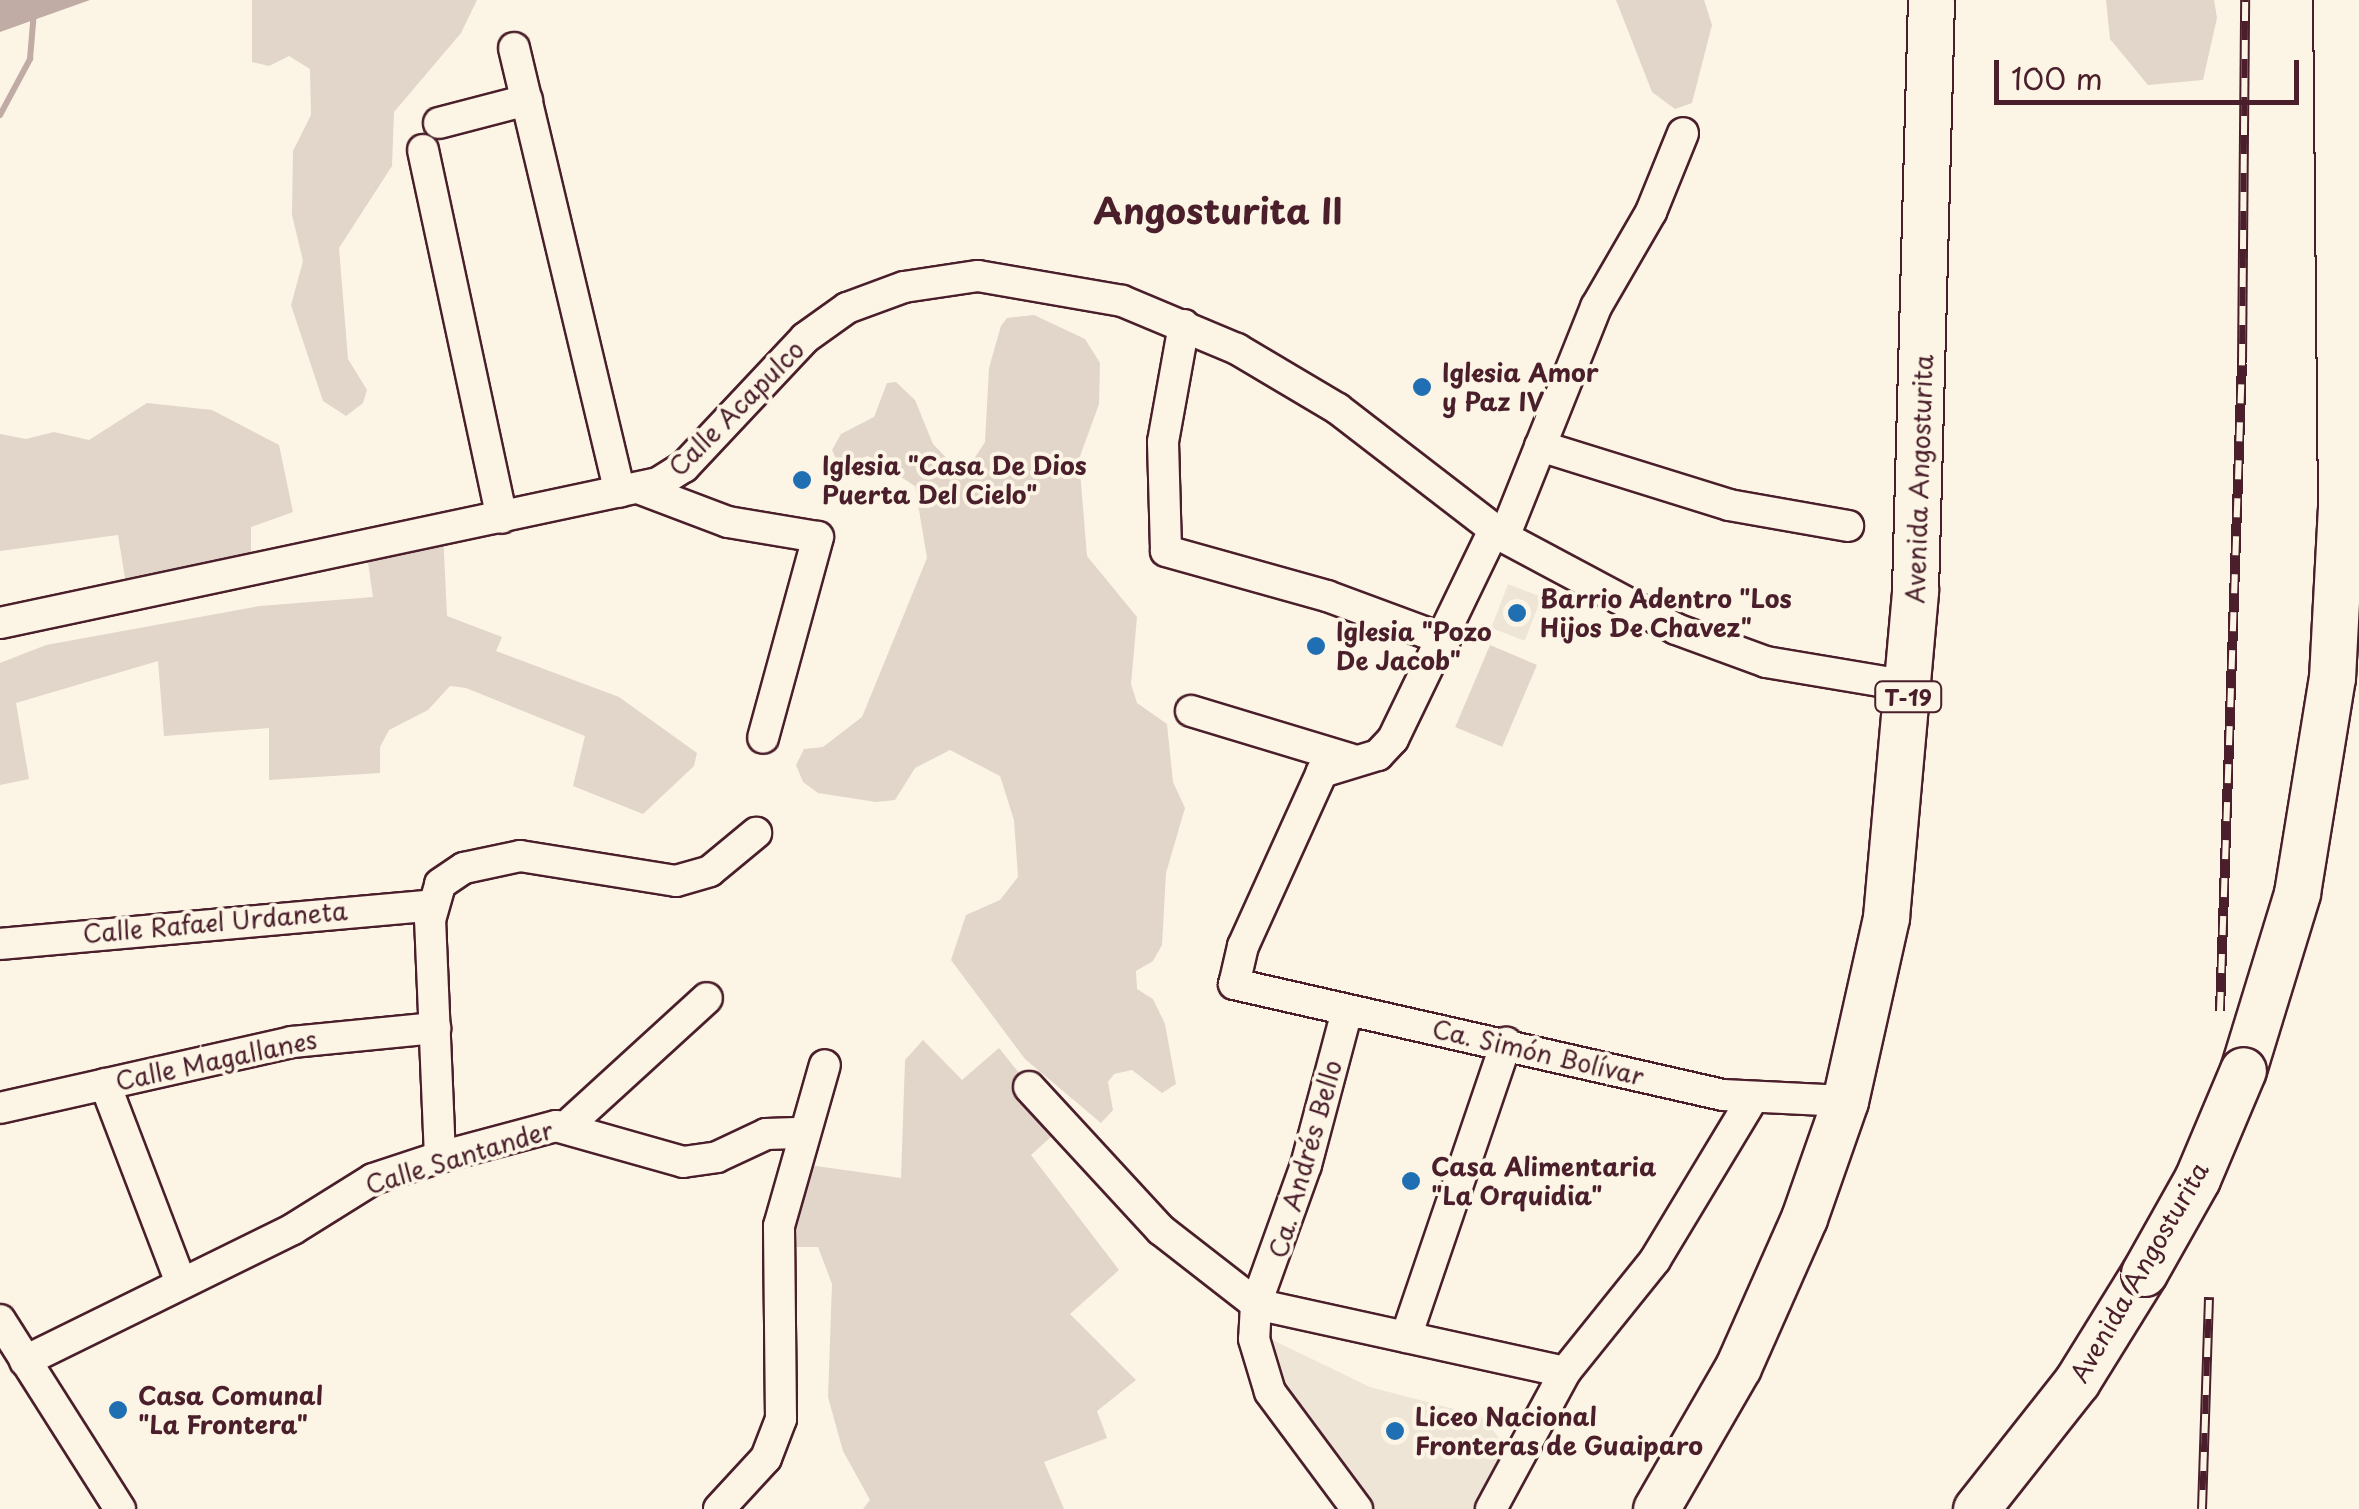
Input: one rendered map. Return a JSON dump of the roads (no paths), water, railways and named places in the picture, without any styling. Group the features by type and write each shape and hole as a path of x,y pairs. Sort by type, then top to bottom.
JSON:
{"highway":[{"name":"Avenida Angosturita","path":"1656,1509 1716,1411 1804,1218 1845,1101 1889,899 1909,686 1931,0"},
{"name":"Avenida Angosturita","path":"1976,1509 2077,1381 2197,1178 2243,1070 2298,894 2332,678 2341,492 2336,0"}],"street":[{"path":"514,48 629,490 728,522 818,537 762,738"},
{"path":"439,124 528,100"},
{"path":"1191,712 1350,759 1378,754 1393,738 1499,533 1540,446 1596,308 1662,191 1683,133"},
{"path":"423,150 502,518"},
{"name":"Calle Acapulco","path":"0,624 629,490 684,467 805,338 885,292 941,280 1009,278 1096,294 1184,324 1338,409 1499,533 1640,612 1736,654 1824,675 1909,686"},
{"path":"1184,324 1163,442 1166,551 1327,596 1445,640"},
{"path":"1540,446 1730,504 1848,526"},
{"name":"Ca. Simón Bolívar","path":"1350,759 1322,772 1238,956 1234,984 1752,1099 1845,1101"},
{"path":"440,1157 430,906 448,876 484,861 520,856 676,881 710,871 756,832"},
{"name":"Calle Rafael Urdaneta","path":"0,944 430,906"},
{"path":"568,1125 707,998"},
{"name":"Ca. Andrés Bello","path":"1347,1010 1306,1165 1256,1304 1255,1352 1270,1392 1357,1509"},
{"name":"Calle Magallanes","path":"0,1108 292,1042 435,1028"},
{"path":"1406,1337 1506,1044"},
{"path":"719,1509 766,1458 781,1420 779,1226 825,1065"},
{"path":"104,1084 181,1284"},
{"path":"1029,1087 1161,1230 1256,1304 1565,1372"},
{"path":"1490,1509 1565,1372 1655,1260 1752,1099"},
{"name":"Calle Santander","path":"25,1361 293,1229 374,1179 440,1157 568,1125 683,1162 716,1156 766,1134 804,1133"},
{"path":"0,1320 120,1509"}],"waterway":[{"path":"0,115 30,59 35,0"}],"railway":[{"path":"2220,1011 2242,363 2245,0"},
{"path":"2202,1509 2209,1297"}],"place":[{"name":"Iglesia Amor y Paz IV","path":"1422,387"},
{"name":"Iglesia \"Casa De Dios Puerta Del Cielo\"","path":"802,480"},
{"name":"Barrio Adentro \"Los Hijos De Chavez\"","path":"1517,613"},
{"name":"Iglesia \"Pozo De Jacob\"","path":"1316,646"},
{"name":"Casa Alimentaria \"La Orquidia\"","path":"1411,1181"},
{"name":"Casa Comunal \"La Frontera\"","path":"118,1410"},
{"name":"Liceo Nacional Fronteras de Guaiparo","path":"1395,1431"}],"district":[{"name":"Angosturita II","path":"1218,210"}]}
